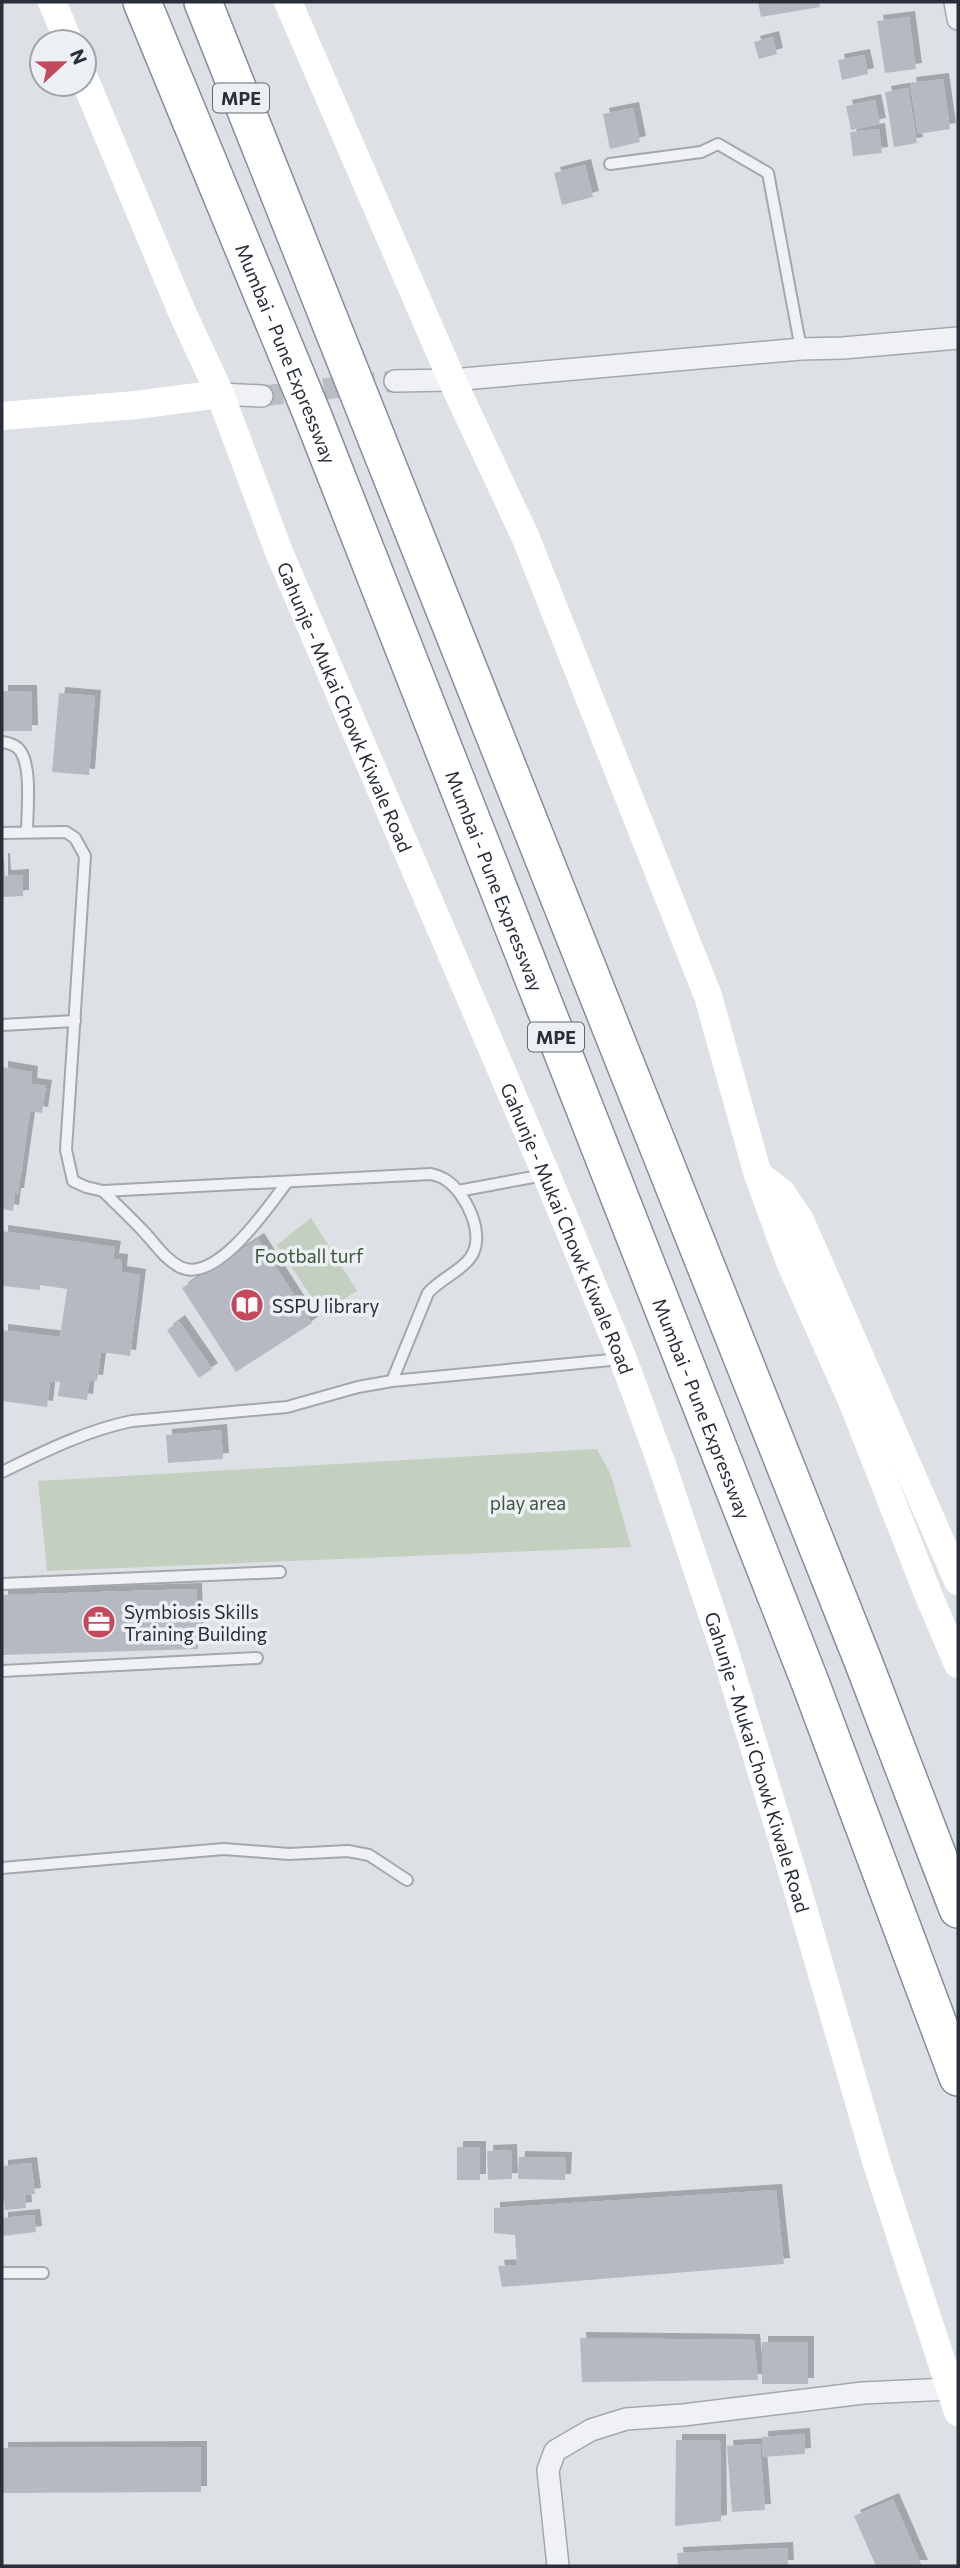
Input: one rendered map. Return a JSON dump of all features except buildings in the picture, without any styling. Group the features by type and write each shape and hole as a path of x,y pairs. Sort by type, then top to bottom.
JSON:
{"highway":[{"name":"Mumbai - Pune Expressway","path":"142,2 312,414 810,1682 958,2077"},
{"name":"MPE","path":"203,2 848,1622 958,1909"}],"street":[{"path":"52,2 63,28"},
{"path":"288,2 452,380 525,536 708,996 758,1175 790,1262 853,1403 958,1664"},
{"path":"955,2 958,19"},
{"name":"Gahunje - Mukai Chowk Kiwale Road","path":"92,98 182,312 220,394 279,552 623,1359 661,1462 732,1676 793,1872 877,2164 954,2400"},
{"path":"395,380 452,380 958,338"},
{"path":"2,416 136,405 220,394 262,396"},
{"path":"758,1175 781,1192 800,1220 958,1581"},
{"path":"558,2566 548,2470 555,2451 591,2430 626,2419 683,2415 863,2393 954,2400"}],"lane":[{"path":"610,164 701,152 718,144 768,173 801,349"},
{"path":"2,742 12,744 21,751 27,768 27,832"},
{"path":"2,833 66,832 75,838 85,856 66,1150 73,1181 103,1191 430,1174 445,1179 458,1191 470,1211 475,1231 475,1248 464,1265 438,1282 428,1293 392,1381"},
{"path":"2,1025 75,1021"},
{"path":"458,1191 546,1174"},
{"path":"103,1191 168,1260 182,1268 196,1270 228,1253 263,1215 288,1182"},
{"path":"2,1472 110,1426 162,1418 287,1407 358,1387 392,1381 623,1359"},
{"path":"2,1584 280,1572"},
{"path":"2,1671 257,1658"},
{"path":"2,1868 223,1849 289,1854 348,1851 369,1855 407,1880"},
{"path":"2,2273 43,2273"}],"green space":[{"name":"Football turf","path":"311,1218 357,1291 322,1313 277,1245"},
{"name":"play area","path":"597,1449 611,1475 631,1547 47,1571 38,1481"}],"tunnel":[{"path":"262,396 395,381"}],"place":[{"name":"SSPU library","path":"247,1305"},
{"name":"Symbiosis Skills Training Building","path":"99,1622"}]}
